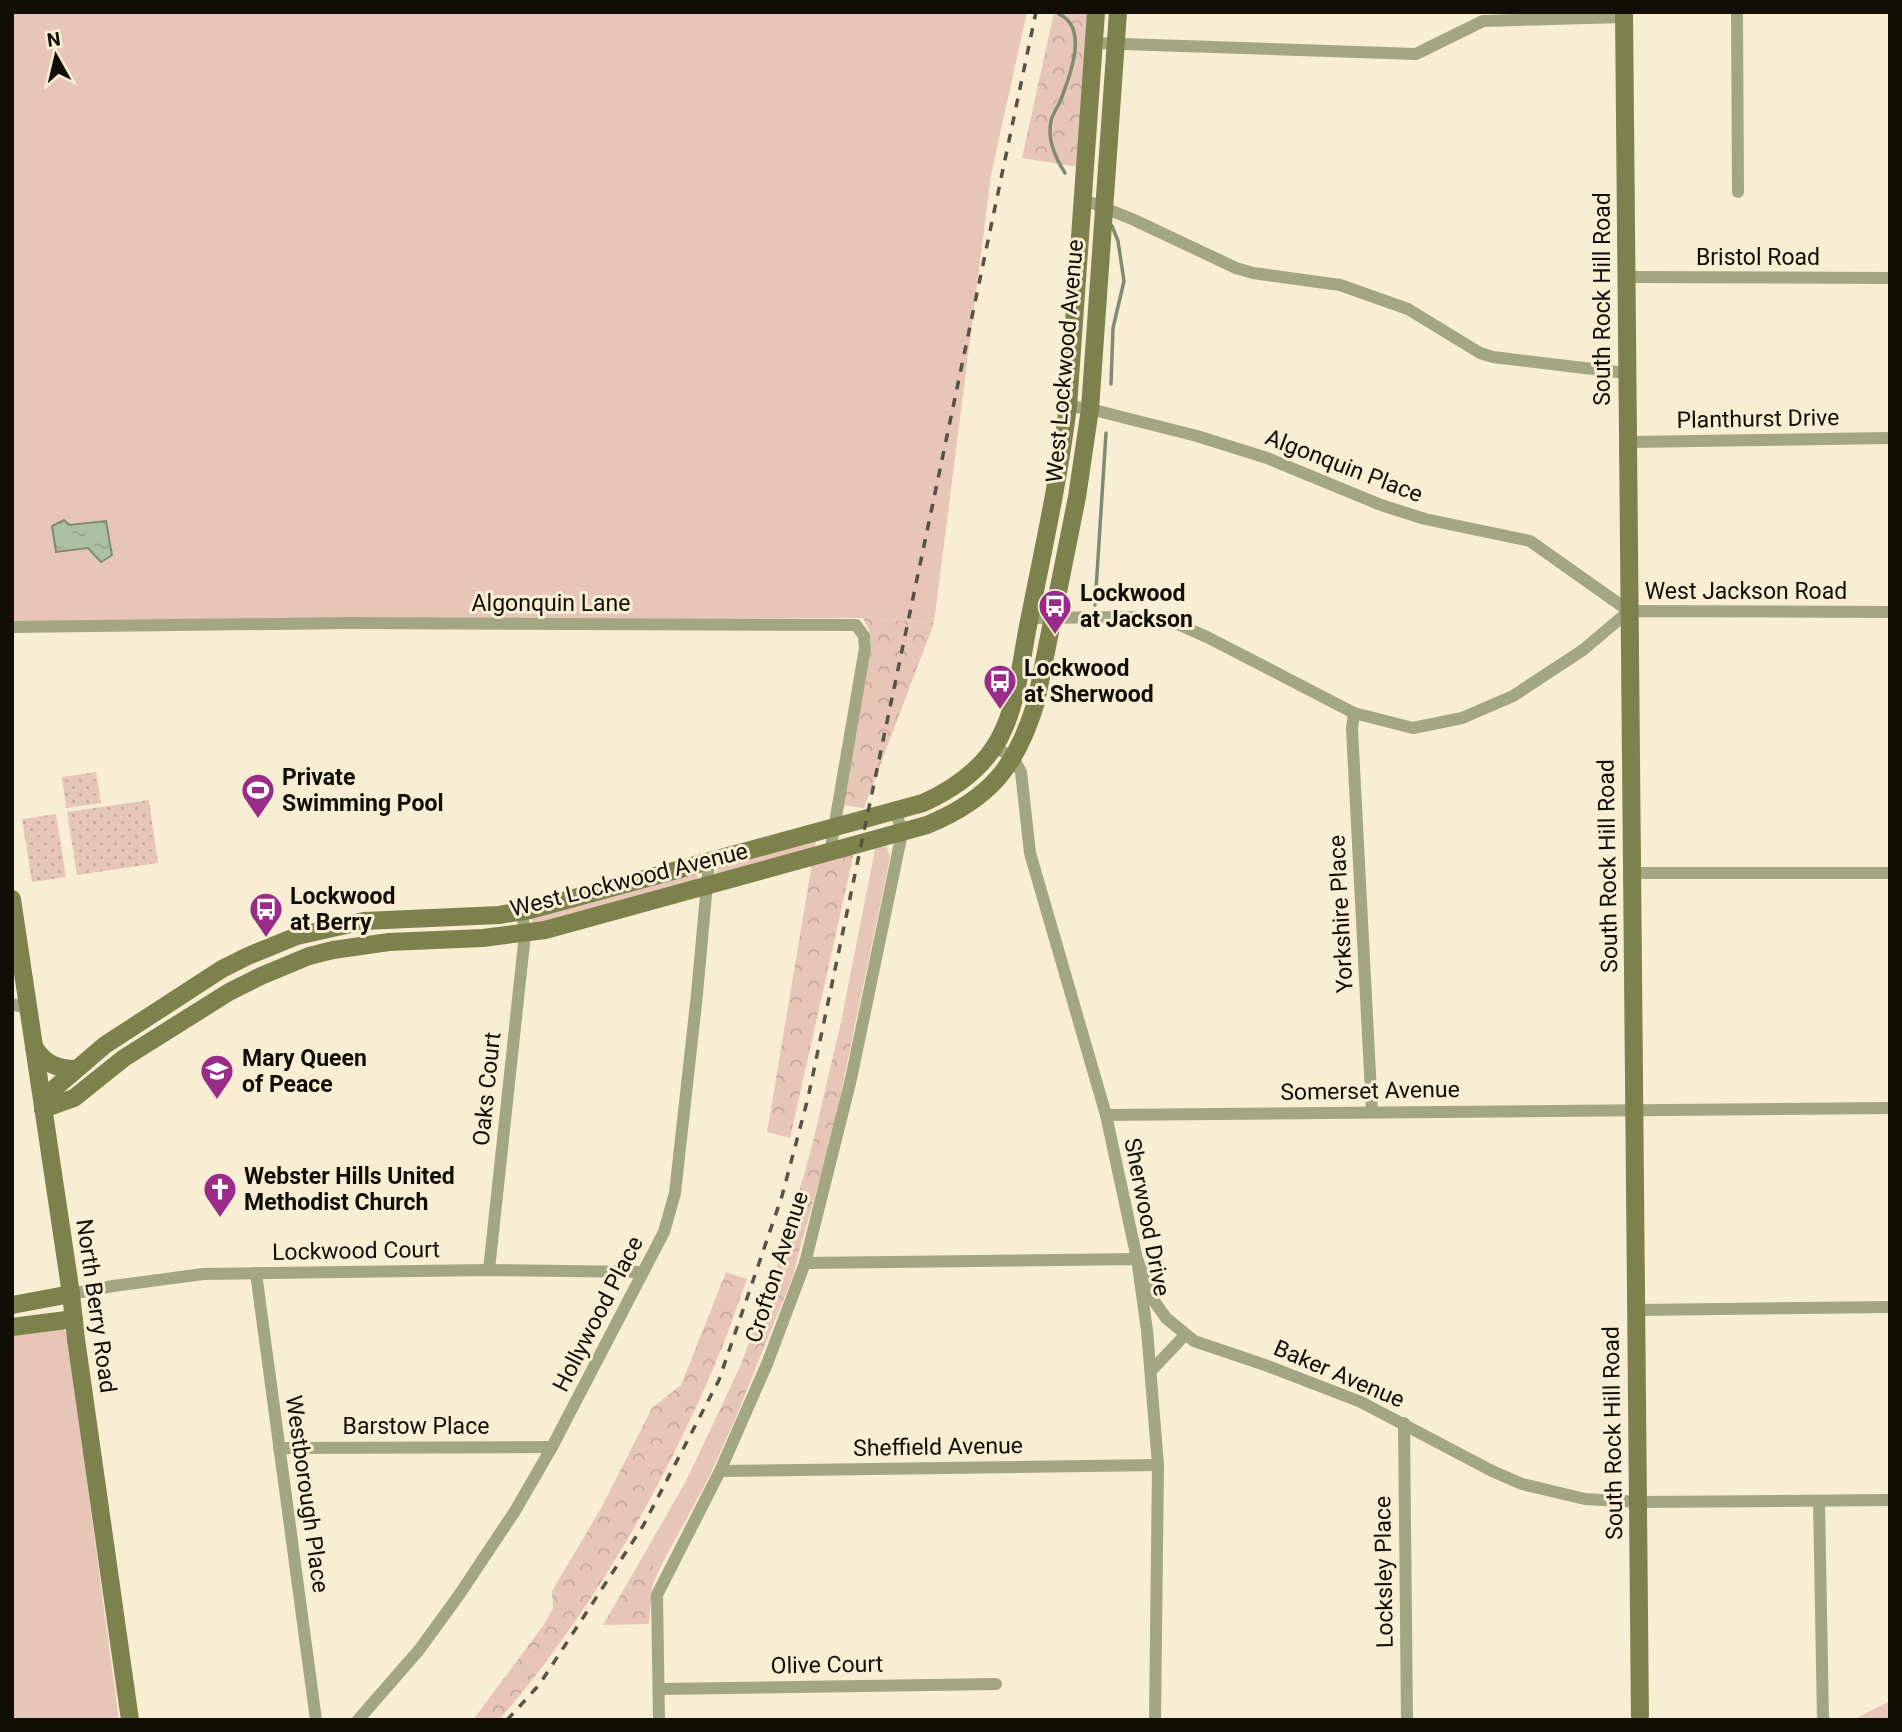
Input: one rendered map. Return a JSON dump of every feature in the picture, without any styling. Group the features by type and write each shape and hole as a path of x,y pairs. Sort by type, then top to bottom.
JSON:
{"main road":[{"name":"West Lockwood Avenue","path":"43,1109 56,1087 105,1045 222,969 297,936 364,921 488,916 522,911 923,803 956,786 973,772 994,746 1007,720 1013,699 1062,454 1068,406 1096,12"},
{"name":"West Lockwood Avenue","path":"43,1109 74,1098 124,1058 229,992 261,975 309,956 389,942 483,939 525,934 707,887 902,833 951,815 972,803 1004,771 1023,741 1036,702 1079,483 1090,409 1118,12"},
{"name":"South Rock Hill Road","path":"1625,15 1626,373 1640,1720"},
{"name":"North Berry Road","path":"12,899 20,1007 34,1047 130,1720"},
{"path":"251,954 261,975"},
{"path":"153,1013 164,1033"},
{"path":"34,1047 50,1065 62,1069 76,1069"},
{"path":"12,1305 71,1294"},
{"path":"12,1327 74,1319"}],"street":[{"path":"1737,12 1738,192"},
{"path":"1094,43 1416,54 1483,21 1625,15"},
{"path":"1082,199 1132,219 1236,268 1253,273 1340,285 1408,309 1467,346 1493,357 1626,373"},
{"name":"Bristol Road","path":"1626,278 1890,278"},
{"name":"Algonquin Place","path":"1068,406 1197,436 1267,458 1381,505 1425,519 1530,541 1629,611"},
{"name":"Planthurst Drive","path":"1628,442 1890,438"},
{"name":"West Jackson Road","path":"1030,618 1129,617 1175,623 1354,713 1413,728 1462,718 1513,696 1583,650 1629,611 1890,612"},
{"name":"Algonquin Lane","path":"12,627 349,623 856,625 864,636 865,648 830,852"},
{"name":"Yorkshire Place","path":"1354,713 1352,729 1372,1112"},
{"path":"994,746 1013,758"},
{"name":"Sherwood Drive","path":"1013,758 1021,772 1030,853 1106,1115 1137,1259 1151,1371 1158,1465 1155,1720"},
{"name":"Crofton Avenue","path":"659,1720 657,1595 720,1471 767,1364 805,1263 851,1079 902,833 895,811"},
{"name":"Hollywood Place","path":"358,1720 419,1650 515,1511 552,1447 664,1232 675,1193 709,862"},
{"path":"1633,873 1890,873"},
{"name":"Oaks Court","path":"489,1270 525,934 522,911"},
{"name":"Somerset Avenue","path":"1106,1115 1890,1108"},
{"path":"805,1263 1137,1259"},
{"name":"Baker Avenue","path":"1137,1259 1154,1301 1166,1318 1185,1335 1215,1350 1325,1387 1404,1423 1492,1471 1522,1484 1585,1499 1639,1502 1890,1500"},
{"name":"Lockwood Court","path":"71,1294 186,1276 256,1273 489,1270 643,1272"},
{"name":"Westborough Place","path":"256,1273 316,1720"},
{"path":"1637,1310 1890,1307"},
{"path":"1151,1371 1185,1335"},
{"name":"Locksley Place","path":"1404,1423 1407,1720"},
{"name":"Barstow Place","path":"279,1448 552,1447"},
{"name":"Sheffield Avenue","path":"720,1471 1158,1465"},
{"path":"1819,1501 1823,1720"},
{"name":"Olive Court","path":"659,1689 996,1684"}],"green space":[{"path":"12,12 1027,12 991,175 934,623 863,618 12,623"},
{"path":"1054,12 1090,12 1079,167 1022,158"},
{"path":"863,618 934,623 864,808 842,805 871,643"},
{"path":"96,772 101,803 66,808 62,777"},
{"path":"149,800 158,863 77,875 67,812"},
{"path":"56,814 66,877 32,882 22,819"},
{"path":"816,841 815,849 718,875 716,872 719,866"},
{"path":"887,847 890,858 856,1020 841,1022 875,849"},
{"path":"854,853 790,1138 767,1132 812,863"},
{"path":"695,873 697,881 534,925 532,922 532,917"},
{"path":"856,1020 833,1132 799,1252 782,1252 812,1146 841,1022"},
{"path":"782,1252 799,1252 793,1276 774,1275"},
{"path":"726,1272 747,1279 727,1336 692,1416 620,1553 563,1639 499,1720 473,1720 543,1626 553,1608 552,1591 600,1510 652,1408 681,1385"},
{"path":"774,1275 793,1276 734,1422 715,1420 741,1364"},
{"path":"63,1328 67,1334 119,1720 12,1720 12,1332"},
{"path":"715,1420 734,1422 708,1479 660,1568 639,1563 685,1483"},
{"path":"639,1563 660,1568 652,1587 649,1624 603,1625"},
{"path":"1890,1701 1888,1720 1853,1720"}],"water":[{"path":"64,520 69,525 106,521 112,555 101,562 88,548 56,552 52,526"}],"waterway":[{"path":"1059,14 1074,30 1075,42 1072,67 1050,128 1053,148 1065,173"},
{"path":"1111,384 1113,328 1124,281 1118,241 1112,226"},
{"path":"1095,605 1106,433"}],"railway":[{"path":"507,1720 539,1685 643,1526 719,1380 782,1196 808,1098 1036,12"}],"place":[{"name":"Lockwood at Jackson","path":"1055,636"},
{"name":"Lockwood at Sherwood","path":"1000,711"},
{"name":"Private Swimming Pool","path":"258,820"},
{"name":"Lockwood at Berry","path":"266,939"},
{"name":"Mary Queen of Peace","path":"217,1101"},
{"name":"Webster Hills United Methodist Church","path":"220,1219"}]}
